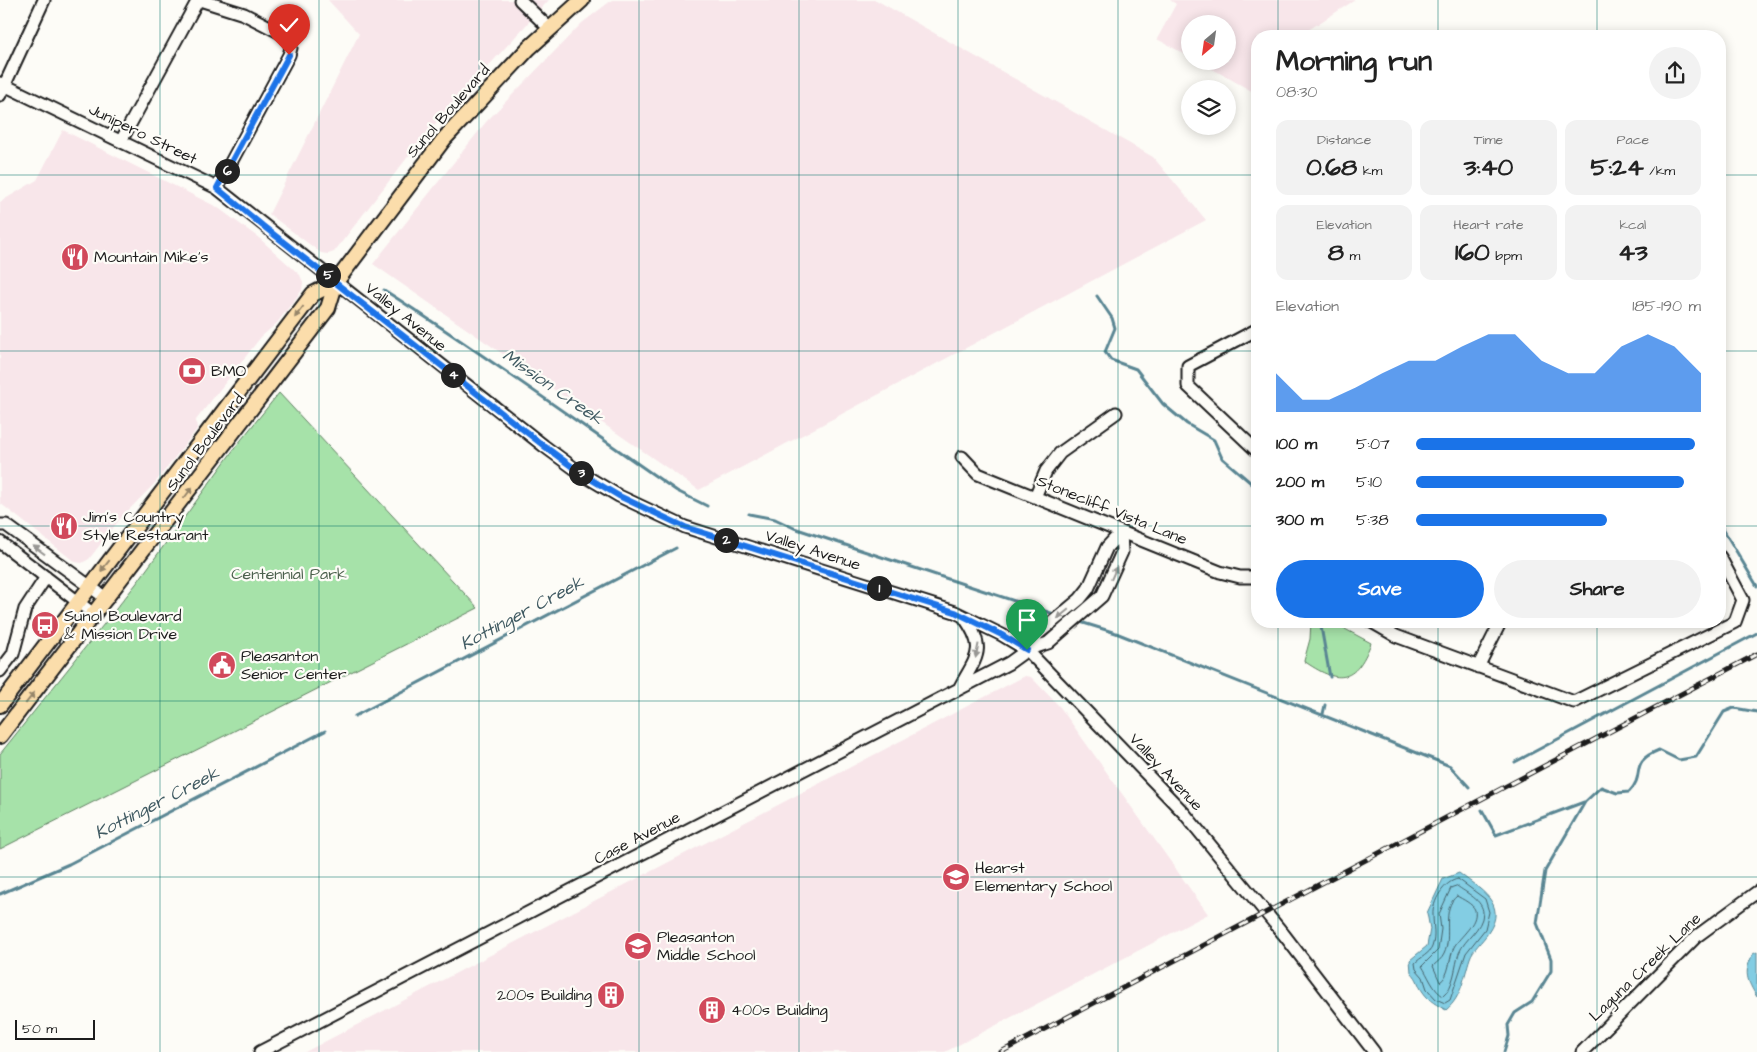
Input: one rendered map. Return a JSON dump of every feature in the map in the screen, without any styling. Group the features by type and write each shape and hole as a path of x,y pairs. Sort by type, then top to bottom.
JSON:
{"main road":[{"name":"Sunol Boulevard","path":"0,736 95,615 328,308 336,282 444,139 549,28 582,0"},
{"name":"Sunol Boulevard","path":"0,705 313,294 336,282"}],"street":[{"path":"2,88 44,0"},
{"path":"121,141 199,0 244,14 287,36 290,48 289,55 217,188"},
{"path":"520,0 549,28"},
{"name":"Junipero Street","path":"2,88 121,141 217,188 336,282"},
{"name":"Valley Avenue","path":"336,282 544,446 582,474 619,496 685,527 963,616 1027,650 1184,813 1285,936 1374,1052"},
{"path":"1251,333 1188,366 1188,386 1251,445"},
{"path":"1035,497 1046,471 1060,453 1116,413"},
{"name":"Stonecliff Vista Lane","path":"962,457 978,474 1220,572 1240,577 1251,577"},
{"path":"0,525 6,525 107,599"},
{"name":"Case Avenue","path":"260,1052 1009,663 1027,650 1045,628 1080,599 1088,589 1107,546 1121,532"},
{"name":"Case Avenue","path":"1027,650 1048,643 1102,596 1122,552 1121,532"},
{"path":"0,542 95,615"},
{"path":"1726,568 1743,600 1735,622 1726,626"},
{"path":"0,671 13,654 25,609 46,577"},
{"path":"960,687 974,662 979,644 976,634 963,616"},
{"path":"1382,628 1396,636 1574,702 1723,628"},
{"path":"1478,667 1498,628"},
{"name":"Laguna Creek Lane","path":"1582,1052 1696,936 1757,892"}],"shaded area":[{"path":"328,0 549,0 424,136 334,252 328,254 321,253 269,214 359,34"},
{"path":"612,0 876,0 1153,157 1206,220 699,490 373,264 486,122 582,23"},
{"path":"1170,0 1355,0 1308,30 1251,30 1251,91 1236,82 1236,80 1232,80 1214,70 1236,70 1236,15 1181,15 1181,52 1157,39 1176,4"},
{"path":"63,130 217,207 259,238 300,275 303,282 302,290 277,323 261,337 196,420 197,429 155,483 120,519 89,559 82,563 75,562 0,503 0,202 37,180"},
{"name":"Hearst Elementary School","path":"1025,676 1031,677 1060,707 1208,914 945,1052 305,1052"}],"green space":[{"name":"Centennial Park","path":"279,393 478,608 0,849 0,754 136,584 237,445"},
{"path":"1311,628 1344,628 1371,643 1358,667 1344,676 1335,676 1326,674 1304,661 1310,639"}],"water":[{"path":"1459,873 1483,891 1493,905 1495,913 1494,922 1488,933 1471,955 1456,999 1446,1010 1425,995 1411,972 1410,960 1427,946 1430,929 1427,913 1443,879"},
{"path":"1757,952 1757,997 1749,981 1747,971 1753,954"}],"waterway":[{"name":"Mission Creek","path":"384,290 495,364 677,491 707,506"},
{"path":"1097,296 1112,318 1115,328 1105,352 1111,360 1136,369 1163,404 1187,424 1214,440 1222,458 1251,483"},
{"path":"749,514 775,519 794,528 1057,615"},
{"path":"1726,534 1757,586"},
{"name":"Kottinger Creek","path":"355,716 676,548"},
{"path":"1077,621 1116,633 1450,766 1469,787"},
{"path":"1321,628 1330,677"},
{"path":"1515,762 1757,633"},
{"path":"1323,714 1325,705"},
{"path":"1504,1052 1509,1036 1508,1025 1515,1013 1532,1002 1551,971 1551,959 1537,923 1545,871 1585,802 1601,787 1617,793 1629,792 1637,780 1640,764 1649,755 1659,750 1679,760 1696,757 1724,712 1734,708 1757,712"},
{"name":"Kottinger Creek","path":"0,894 69,864 325,731"},
{"path":"1482,810 1496,835 1584,802"}],"railway":[{"path":"1001,1052 1757,654"}],"place":[{"name":"Mountain Mike's","path":"75,257"},
{"name":"BMO","path":"192,371"},
{"name":"Jim's Country Style Restaurant","path":"64,526"},
{"name":"Sunol Boulevard & Mission Drive","path":"45,625"},
{"name":"Pleasanton Senior Center","path":"222,665"},
{"name":"Hearst Elementary School","path":"956,877"},
{"name":"Pleasanton Middle School","path":"638,946"},
{"name":"200s Building","path":"611,995"},
{"name":"400s Building","path":"712,1010"}],"route":[{"path":"289,55 217,188 263,226 544,446 582,474 619,496 685,527 955,612 1002,635 1027,650"}]}
